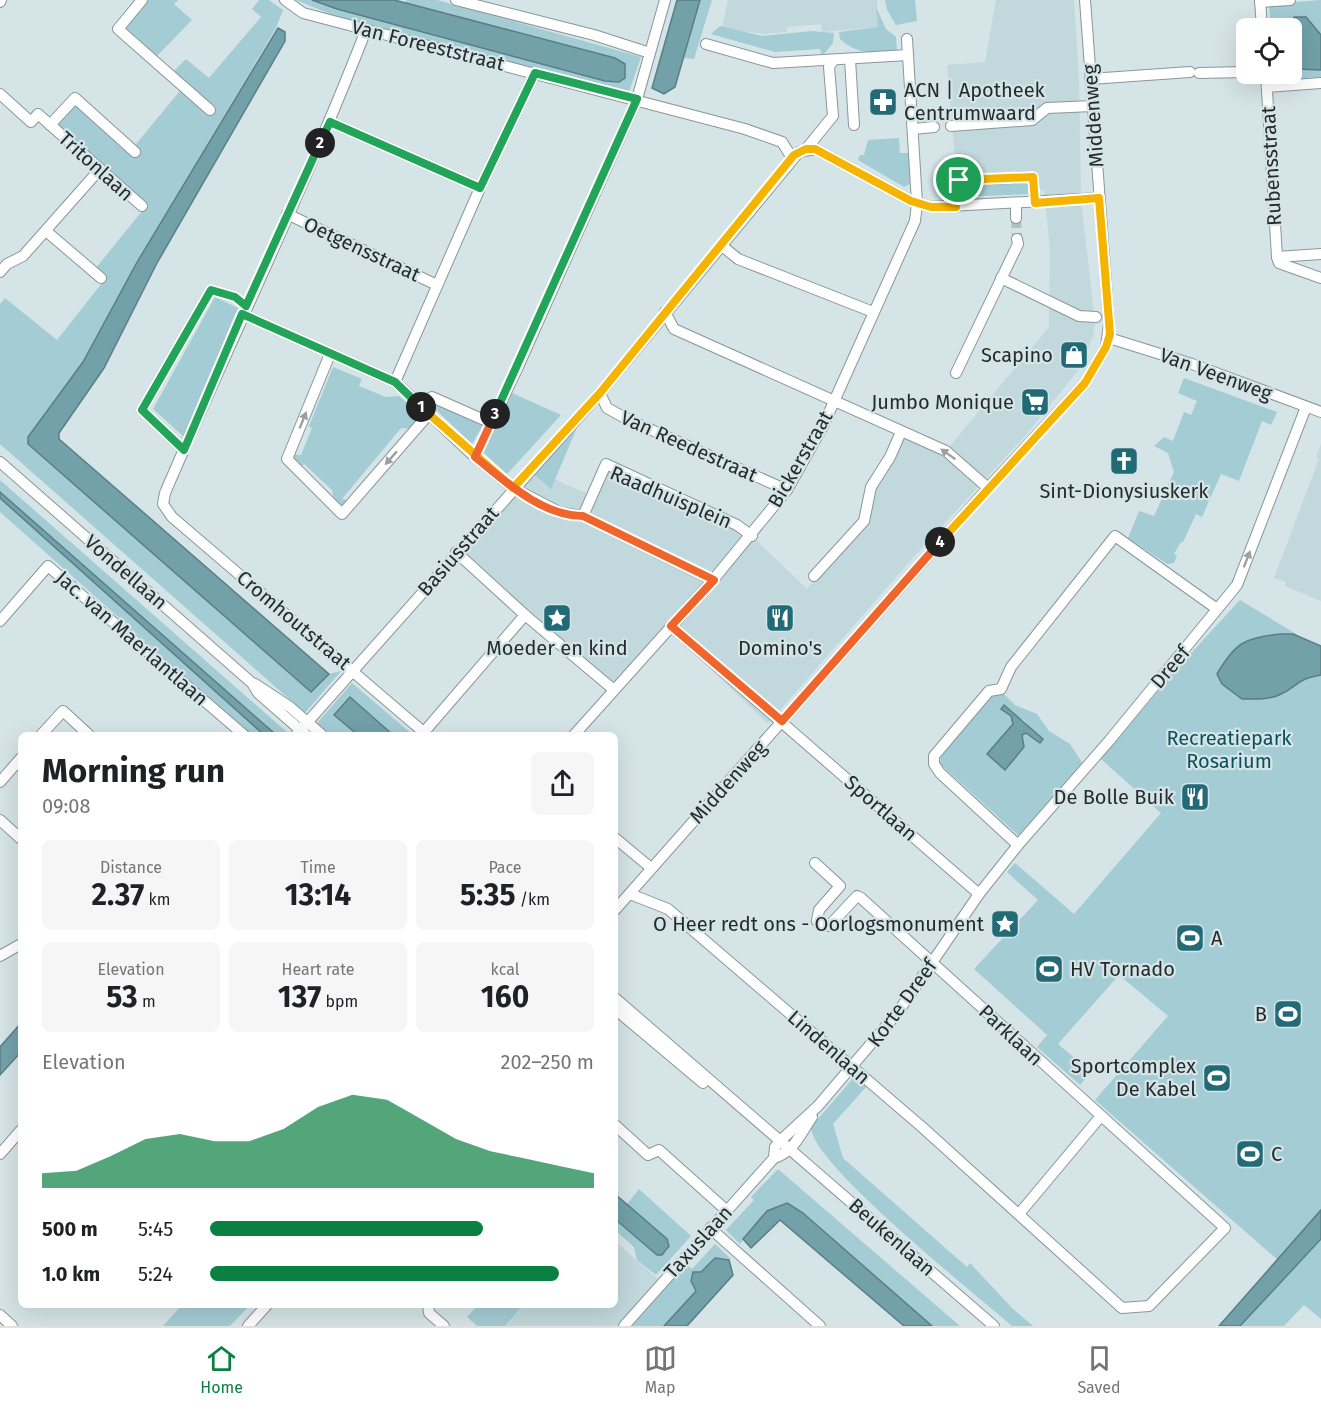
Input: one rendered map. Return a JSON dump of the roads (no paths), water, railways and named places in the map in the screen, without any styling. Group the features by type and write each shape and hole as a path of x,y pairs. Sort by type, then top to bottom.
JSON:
{"street":[{"path":"142,0 118,28 210,110"},
{"name":"Van Foreeststraat","path":"285,0 303,13 637,99 777,139 786,146 792,158"},
{"path":"456,0 594,35 650,53"},
{"path":"475,457 518,367 637,99 665,0"},
{"name":"Middenweg","path":"618,905 988,488 1085,383 1109,338 1085,0"},
{"path":"1261,18 1260,1 1290,0"},
{"path":"366,30 330,122 244,310 184,450 142,410 211,290 235,297 244,310 330,354 395,382 475,457 513,488 561,513 583,516 714,580"},
{"name":"Bickerstraat","path":"577,732 752,536 787,490 833,403 915,221 917,203 907,39"},
{"path":"706,44 774,63 908,55"},
{"path":"850,59 854,125"},
{"path":"792,158 806,149 833,116 829,68 833,61"},
{"path":"1090,79 1195,72 1236,72"},
{"path":"395,382 480,188 535,73"},
{"path":"1267,87 1321,83"},
{"name":"Rubensstraat","path":"1267,84 1277,257"},
{"name":"Tritonlaan","path":"1,98 31,122 38,114 142,207"},
{"name":"Tritonlaan","path":"50,125 75,98 135,152"},
{"path":"951,126 1032,120 1047,108 1093,106"},
{"path":"330,122 480,188"},
{"path":"913,129 934,127"},
{"path":"806,149 815,149 917,203 931,207 1099,198"},
{"name":"Basiusstraat","path":"303,731 456,552 600,393 792,158"},
{"path":"2,265 23,256 100,168"},
{"path":"956,207 956,182 987,179 1033,177 1035,203"},
{"path":"1016,204 1016,218"},
{"name":"Oetgensstraat","path":"287,214 437,285"},
{"path":"46,231 101,278"},
{"path":"956,373 1017,239"},
{"path":"721,245 738,259 873,312"},
{"path":"1321,254 1277,257 1280,263 1321,278"},
{"path":"1003,273 1079,316 1096,317"},
{"path":"665,312 674,329 833,403 946,451 988,488"},
{"name":"Van Veenweg","path":"1109,338 1192,364 1321,412"},
{"path":"330,354 287,459 342,514 429,414"},
{"name":"Van Reedestraat","path":"600,393 607,408 627,419 787,490"},
{"path":"419,405 432,397 491,423"},
{"name":"Dreef","path":"979,894 1237,585 1306,407"},
{"path":"813,576 864,520 871,487 890,457 901,432"},
{"name":"Cromhoutstraat","path":"184,450 163,504 172,517 424,732"},
{"name":"Vondellaan","path":"0,462 252,683 290,707 303,731"},
{"name":"Raadhuisplein","path":"583,516 606,464 737,525 752,536"},
{"path":"1018,845 934,764 934,756 989,691 1001,689 1011,667 1115,536 1218,609"},
{"path":"456,552 525,615 614,690"},
{"name":"Jac. van Maerlantlaan","path":"0,621 48,566 241,732"},
{"path":"428,732 525,615"},
{"name":"Sportlaan","path":"671,626 979,894"},
{"path":"44,732 63,711 87,732"},
{"path":"0,782 18,761"},
{"path":"0,820 18,836"},
{"path":"618,840 651,868"},
{"name":"Parklaan","path":"815,863 840,886 857,896 932,962 1225,1228"},
{"path":"840,886 819,910 817,921 829,926 857,896"},
{"name":"Lindenlaan","path":"630,894 668,909 1019,1214 1122,1308 1149,1306 1225,1228"},
{"name":"Korte Dreef","path":"779,1142 818,1106 898,1012 979,894"},
{"path":"0,956 18,946"},
{"name":"Beukenlaan","path":"618,1001 985,1326"},
{"name":"Beukenlaan","path":"618,1011 779,1142"},
{"name":"Korte Dreef","path":"789,1151 818,1106"},
{"path":"1019,1214 1101,1116"},
{"path":"618,1128 648,1155 660,1150 726,1210"},
{"path":"0,1154 18,1133"},
{"path":"774,1158 779,1142"},
{"name":"Beukenlaan","path":"789,1151 994,1326"},
{"name":"Taxuslaan","path":"624,1326 774,1158 789,1151"},
{"path":"710,1228 820,1326"},
{"path":"248,1326 264,1308"},
{"path":"428,1308 429,1313 444,1326"},
{"path":"0,1315 12,1326"}],"tunnel":[{"path":"1016,218 1017,239"}],"place":[{"name":"ACN | Apotheek Centrumwaard","path":"883,102"},
{"name":"Scapino","path":"1074,355"},
{"name":"Jumbo Monique","path":"1035,402"},
{"name":"Sint-Dionysiuskerk","path":"1124,461"},
{"name":"Moeder en kind","path":"557,618"},
{"name":"Domino's","path":"780,618"},
{"name":"De Bolle Buik","path":"1195,797"},
{"name":"O Heer redt ons - Oorlogsmonument","path":"1005,924"},
{"name":"A","path":"1190,938"},
{"name":"HV Tornado","path":"1049,969"},
{"name":"B","path":"1288,1014"},
{"name":"Sportcomplex De Kabel","path":"1217,1078"},
{"name":"C","path":"1250,1154"}],"park label":[{"name":"Recreatiepark Rosarium","path":"1229,750"}]}
